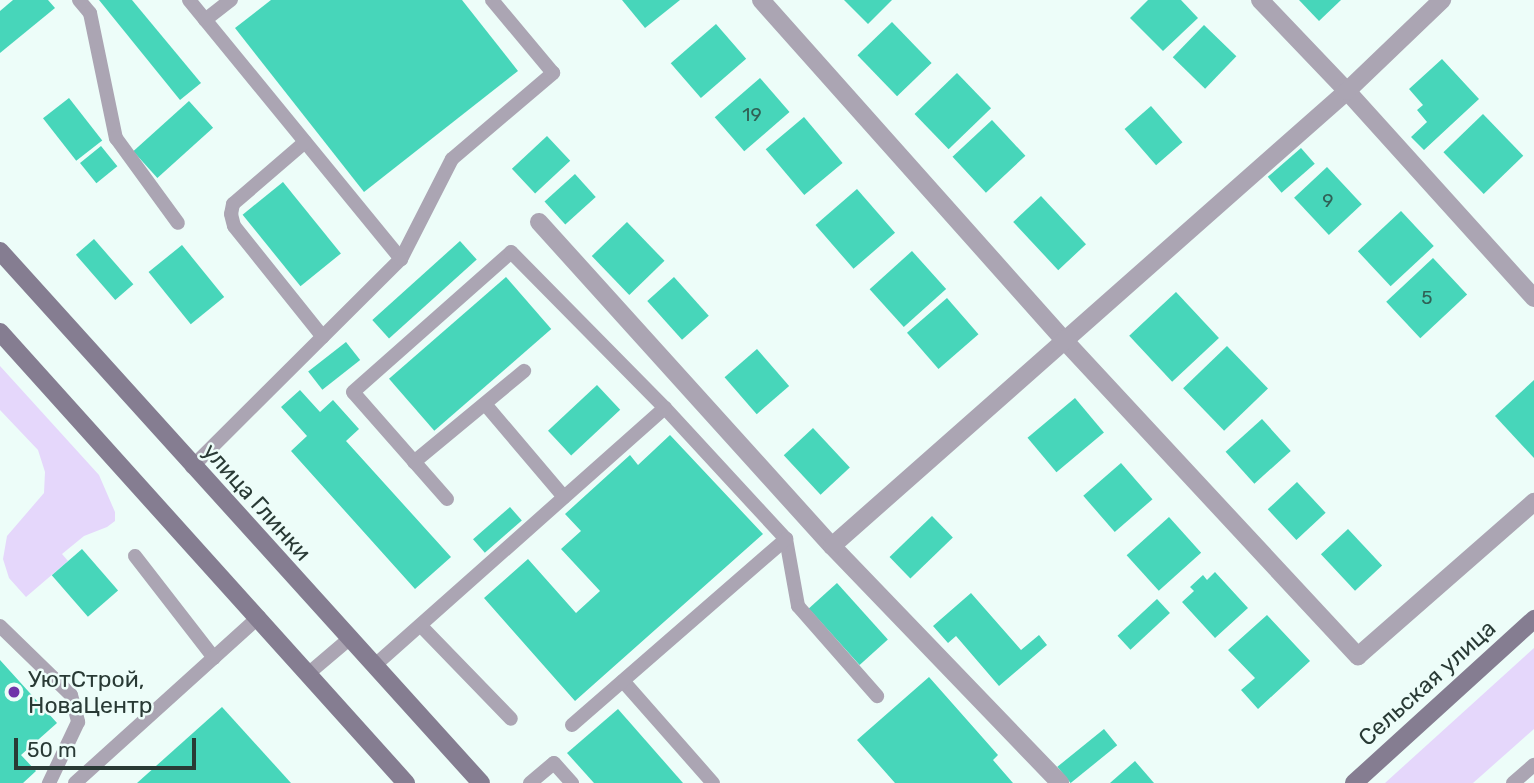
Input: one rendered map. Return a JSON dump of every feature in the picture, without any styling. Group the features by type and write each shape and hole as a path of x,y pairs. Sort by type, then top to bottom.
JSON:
{"main road":[{"name":"улица Глинки","path":"0,251 192,467 481,783"},
{"path":"0,332 406,783"},
{"name":"Сельская улица","path":"1354,783 1534,619"}],"street":[{"path":"761,0 1064,340 1358,656 1534,502"},
{"path":"1260,0 1347,90 1534,298"},
{"path":"832,546 1347,90 1442,0"},
{"path":"539,222 832,546 1060,783"}],"lane":[{"path":"79,0 90,13 117,138 178,223"},
{"path":"189,0 401,259"},
{"path":"205,20 231,0"},
{"path":"192,467 401,259 452,159 554,74 492,0"},
{"path":"305,142 233,204 231,214 234,226 323,337"},
{"path":"447,499 352,392 511,252 666,408 786,539 798,607 877,696"},
{"path":"414,462 524,371"},
{"path":"485,404 564,497"},
{"path":"374,666 666,408"},
{"path":"572,724 786,539"},
{"path":"135,556 214,658"},
{"path":"75,783 259,617"},
{"path":"0,626 71,695 78,722 49,783"},
{"path":"421,626 511,719"},
{"path":"309,673 348,639"},
{"path":"623,681 713,783"},
{"path":"530,783 554,764 572,783"},
{"path":"1513,783 1534,765"}],"shaded area":[{"path":"0,366 99,475 115,512 115,521 84,536 62,554 68,561 26,597 9,578 3,559 7,536 44,493 45,472 38,450 0,410"},
{"path":"1534,648 1534,729 1473,783 1385,783"}],"building":[{"path":"13,0 48,0 55,8 0,53 0,11"},
{"path":"99,0 132,0 201,83 180,100"},
{"path":"271,0 462,0 518,71 364,192 235,28"},
{"path":"622,0 680,0 645,28"},
{"path":"844,0 892,0 868,24"},
{"path":"1148,0 1181,0 1198,18 1163,51 1130,18"},
{"path":"1299,0 1341,0 1319,21"},
{"path":"892,22 932,63 897,96 857,55"},
{"path":"716,24 746,59 701,98 671,63"},
{"path":"1204,25 1236,56 1205,89 1173,57"},
{"path":"1442,59 1479,99 1424,150 1411,137 1427,122 1417,110 1423,105 1409,89"},
{"path":"957,73 991,108 949,149 915,114"},
{"path":"760,78 790,112 744,151 715,117"},
{"path":"69,98 102,141 76,161 43,118"},
{"path":"189,101 213,128 157,178 133,151"},
{"path":"1151,106 1182,142 1156,165 1125,129"},
{"path":"1483,114 1523,156 1484,194 1443,152"},
{"path":"804,117 843,163 804,195 766,149"},
{"path":"992,120 1025,156 986,193 953,157"},
{"path":"547,136 570,161 535,194 512,169"},
{"path":"101,146 117,166 96,183 80,163"},
{"path":"1301,148 1315,164 1282,193 1268,177"},
{"path":"1327,167 1362,204 1329,235 1294,198"},
{"path":"575,174 596,197 565,224 545,201"},
{"path":"283,182 341,253 300,286 243,215"},
{"path":"857,189 895,233 854,269 815,225"},
{"path":"1041,196 1086,244 1058,270 1013,222"},
{"path":"1401,211 1434,246 1391,286 1358,251"},
{"path":"627,222 665,261 629,295 592,256"},
{"path":"94,239 133,284 115,300 76,255"},
{"path":"460,241 477,260 389,339 372,320"},
{"path":"182,245 224,297 191,324 149,272"},
{"path":"912,251 946,289 904,327 870,289"},
{"path":"1433,258 1467,295 1420,338 1386,302"},
{"path":"506,277 551,329 434,431 389,379"},
{"path":"674,277 709,316 682,340 647,301"},
{"path":"1176,292 1219,338 1172,382 1129,336"},
{"path":"947,298 978,334 938,369 907,333"},
{"path":"346,342 360,360 322,390 308,372"},
{"path":"1227,346 1268,388 1224,431 1183,388"},
{"path":"757,349 789,386 757,414 725,377"},
{"path":"1534,380 1534,458 1495,416"},
{"path":"597,385 620,410 571,456 548,431"},
{"path":"300,390 320,412 333,400 359,429 346,441 451,557 415,589 291,451 307,436 281,407"},
{"path":"1075,398 1104,432 1056,472 1028,438"},
{"path":"1262,419 1291,451 1254,484 1226,452"},
{"path":"813,428 850,467 821,495 784,455"},
{"path":"670,435 763,534 575,701 484,598 528,559 576,613 600,591 561,549 581,531 565,514 630,455 638,465"},
{"path":"1121,463 1152,499 1115,532 1083,496"},
{"path":"1297,482 1326,513 1296,540 1268,509"},
{"path":"510,507 522,521 485,553 473,539"},
{"path":"932,516 953,538 910,579 890,557"},
{"path":"1169,517 1201,553 1159,591 1127,555"},
{"path":"1348,529 1382,566 1355,591 1321,554"},
{"path":"82,549 118,591 88,617 52,575"},
{"path":"1215,572 1248,608 1215,638 1182,602 1194,591 1190,587 1203,575 1207,580"},
{"path":"837,583 888,639 860,665 809,608"},
{"path":"971,593 1021,650 1039,635 1047,645 999,686 956,636 948,643 933,626"},
{"path":"1157,599 1170,613 1130,650 1118,636"},
{"path":"1267,615 1310,661 1258,709 1241,690 1255,678 1228,650"},
{"name":"УютСтрой, НоваЦентр","path":"0,660 57,723 21,755 36,771 23,783 0,783"},
{"path":"929,677 998,755 993,760 1013,783 895,783 857,740"},
{"path":"222,707 291,783 137,783"},
{"path":"618,709 683,783 594,783 567,753"},
{"path":"1104,729 1117,745 1071,783 1057,767"},
{"path":"1135,761 1154,783 1110,783"}],"place":[{"name":"УютСтрой, НоваЦентр","path":"14,692"}]}
